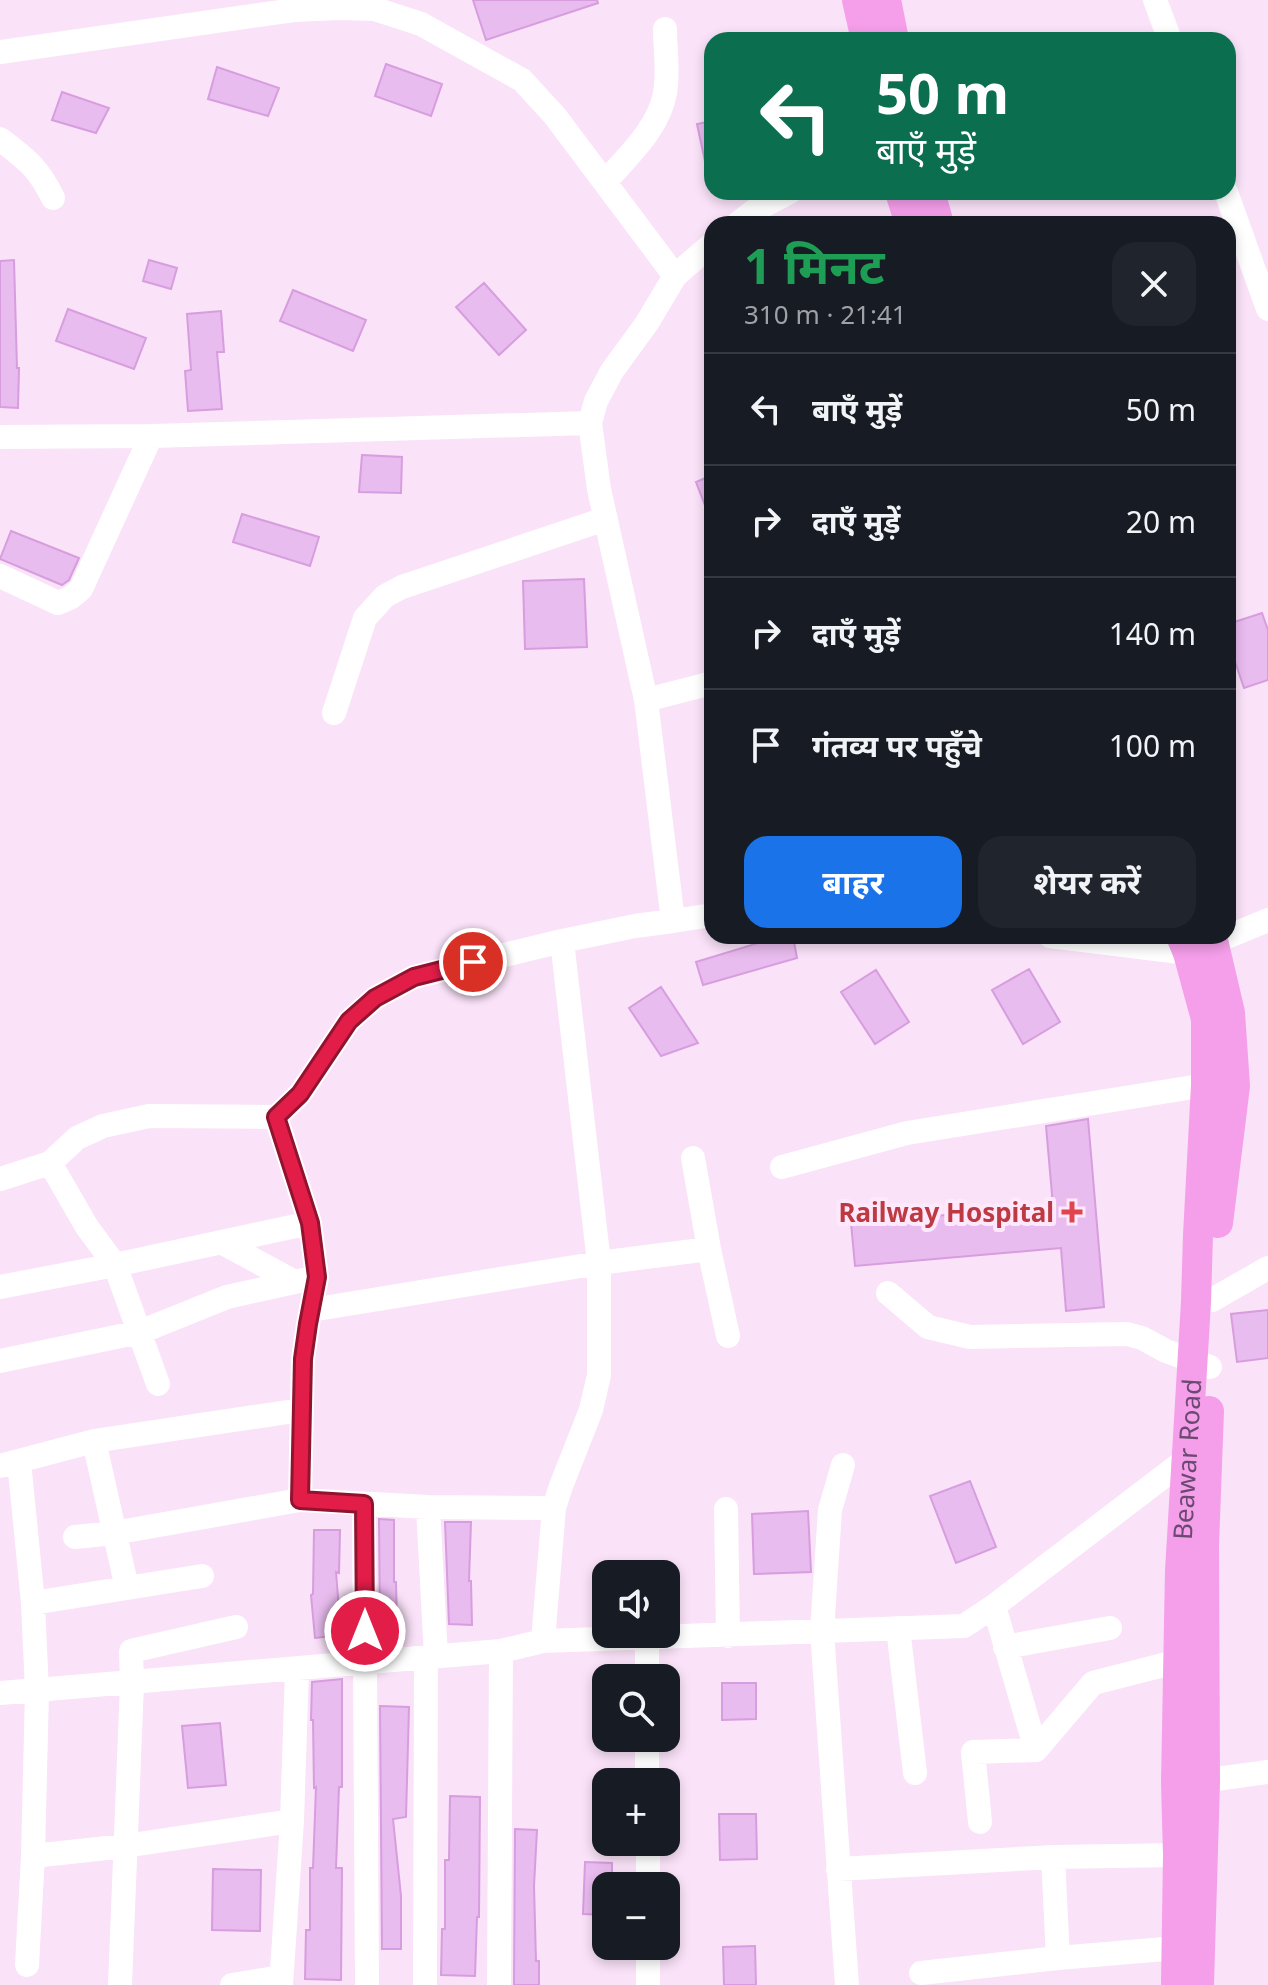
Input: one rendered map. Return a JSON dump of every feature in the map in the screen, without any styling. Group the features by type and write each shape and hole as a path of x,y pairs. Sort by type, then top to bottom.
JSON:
{"main road":[{"path":"857,0 864,32"},
{"path":"886,0 892,32"},
{"path":"917,200 932,216"},
{"name":"Beawar Road","path":"1176,1985 1178,1855 1190,1782 1203,1584 1190,1360 1207,1296 1206,1019 1199,944"},
{"name":"Beawar Road","path":"1200,944 1230,1013 1235,1086 1207,1236"},
{"name":"Beawar Road","path":"1196,1457 1180,1571 1179,1661 1202,1946 1199,1985"}],"street":[{"path":"1155,0 1167,32"},
{"path":"0,52 294,10 375,9 421,24 522,80 555,116 675,276"},
{"path":"605,182 648,132 661,110 666,90 665,29"},
{"path":"0,139 31,163 53,198"},
{"path":"747,216 775,200"},
{"path":"1236,220 1268,309"},
{"path":"673,921 646,700 602,506 590,423 596,401 612,371 647,323 675,276 704,251"},
{"path":"0,437 151,436 590,423"},
{"path":"0,576 58,603 81,589 151,436"},
{"path":"334,713 365,618 385,596 602,506"},
{"path":"646,700 704,685"},
{"path":"0,1179 50,1163 77,1138 103,1126 149,1116 276,1117 300,1094 349,1021 375,998 414,977 562,941 704,916"},
{"path":"1236,930 1268,920"},
{"path":"543,1641 554,1508 591,1410 599,1375 599,1263 562,941"},
{"path":"782,1167 907,1133 1206,1085"},
{"path":"276,1117 310,1223 300,1500"},
{"path":"693,1158 728,1336"},
{"path":"50,1163 87,1227 115,1265 158,1384"},
{"path":"0,1287 310,1223"},
{"path":"221,1242 306,1280"},
{"path":"309,1317 599,1263 709,1249"},
{"path":"1207,1296 1268,1268"},
{"path":"0,1361 140,1332 227,1297 306,1280"},
{"path":"888,1293 928,1327 970,1337 1127,1334 1190,1360"},
{"path":"27,1965 37,1691 33,1603 9,1463 94,1441 301,1410"},
{"path":"94,1441 127,1588"},
{"path":"680,1636 964,1626 1196,1457"},
{"path":"843,1465 830,1510 822,1631 847,1985"},
{"path":"75,1537 300,1500 428,1507 554,1508"},
{"path":"364,1504 367,1985"},
{"path":"425,1985 431,1657 428,1507"},
{"path":"726,1509 728,1636"},
{"path":"33,1603 202,1576"},
{"path":"994,1606 1036,1750"},
{"path":"120,1985 131,1651 236,1627"},
{"path":"898,1628 915,1773"},
{"path":"1005,1647 1110,1628"},
{"path":"0,1693 501,1651 543,1641 592,1640"},
{"path":"499,1985 501,1651"},
{"path":"980,1822 973,1752 1036,1750 1093,1683 1179,1661"},
{"path":"232,1985 281,1981 292,1821 297,1669"},
{"path":"1190,1782 1268,1772"},
{"path":"33,1856 125,1846 292,1821"},
{"path":"838,1869 1053,1857 1178,1855"},
{"path":"1053,1857 1058,1958"},
{"path":"921,1973 1177,1948"},
{"path":"648,1960 648,1985"}],"building":[{"path":"473,0 597,0 598,3 486,40"},
{"path":"386,64 442,84 431,116 375,96"},
{"path":"217,67 279,88 268,116 208,99"},
{"path":"62,92 109,108 96,133 52,120"},
{"path":"704,123 704,157 697,124"},
{"path":"14,260 18,408 0,407 0,261"},
{"path":"149,260 177,268 171,289 143,281"},
{"path":"484,283 526,330 499,355 456,307"},
{"path":"293,290 366,320 353,351 280,321"},
{"path":"68,309 146,338 134,369 56,341"},
{"path":"221,311 224,352 217,352 222,409 188,411 185,371 191,370 187,314"},
{"path":"362,455 402,457 401,493 359,492"},
{"path":"704,478 704,503 696,482"},
{"path":"242,514 319,537 310,566 233,542"},
{"path":"11,531 79,558 69,580 62,585 0,559"},
{"path":"584,579 587,647 525,649 523,581"},
{"path":"1262,613 1268,630 1268,680 1244,688 1236,664 1236,621"},
{"path":"755,944 794,944 797,958 703,985 696,962"},
{"path":"1029,969 1060,1022 1023,1044 992,990"},
{"path":"876,970 909,1022 875,1044 841,992"},
{"path":"661,987 698,1043 661,1056 629,1008"},
{"path":"1088,1119 1104,1307 1066,1311 1061,1248 855,1266 851,1223 1053,1206 1046,1126"},
{"path":"1268,1310 1268,1358 1237,1362 1231,1314"},
{"path":"970,1481 996,1547 956,1563 930,1496"},
{"path":"808,1511 811,1572 754,1574 752,1514"},
{"path":"379,1519 394,1520 397,1625 380,1625"},
{"path":"445,1522 471,1522 469,1581 472,1625 449,1624"},
{"path":"314,1530 340,1530 339,1573 336,1572 341,1635 315,1638 311,1595"},
{"path":"342,1679 342,1787 339,1787 336,1868 342,1868 341,1980 305,1979 316,1787 311,1720 312,1682"},
{"path":"722,1683 756,1683 756,1719 722,1720"},
{"path":"380,1706 409,1707 406,1817 393,1819 401,1896 401,1949 382,1949"},
{"path":"220,1723 226,1785 188,1788 182,1726"},
{"path":"450,1796 480,1797 475,1976 441,1975"},
{"path":"719,1814 756,1814 757,1859 720,1860"},
{"path":"515,1829 537,1830 534,1886 539,1985 514,1985"},
{"path":"585,1862 612,1863 612,1872 592,1872 592,1914 583,1914"},
{"path":"213,1869 261,1870 260,1931 212,1930"},
{"path":"755,1946 756,1985 724,1985 723,1947"}],"place":[{"name":"Railway Hospital","path":"1072,1212"}],"route":[{"path":"365,1631 364,1504 300,1500 303,1359 317,1277 310,1223 276,1117 300,1094 349,1021 375,998 414,977 473,962"}]}
